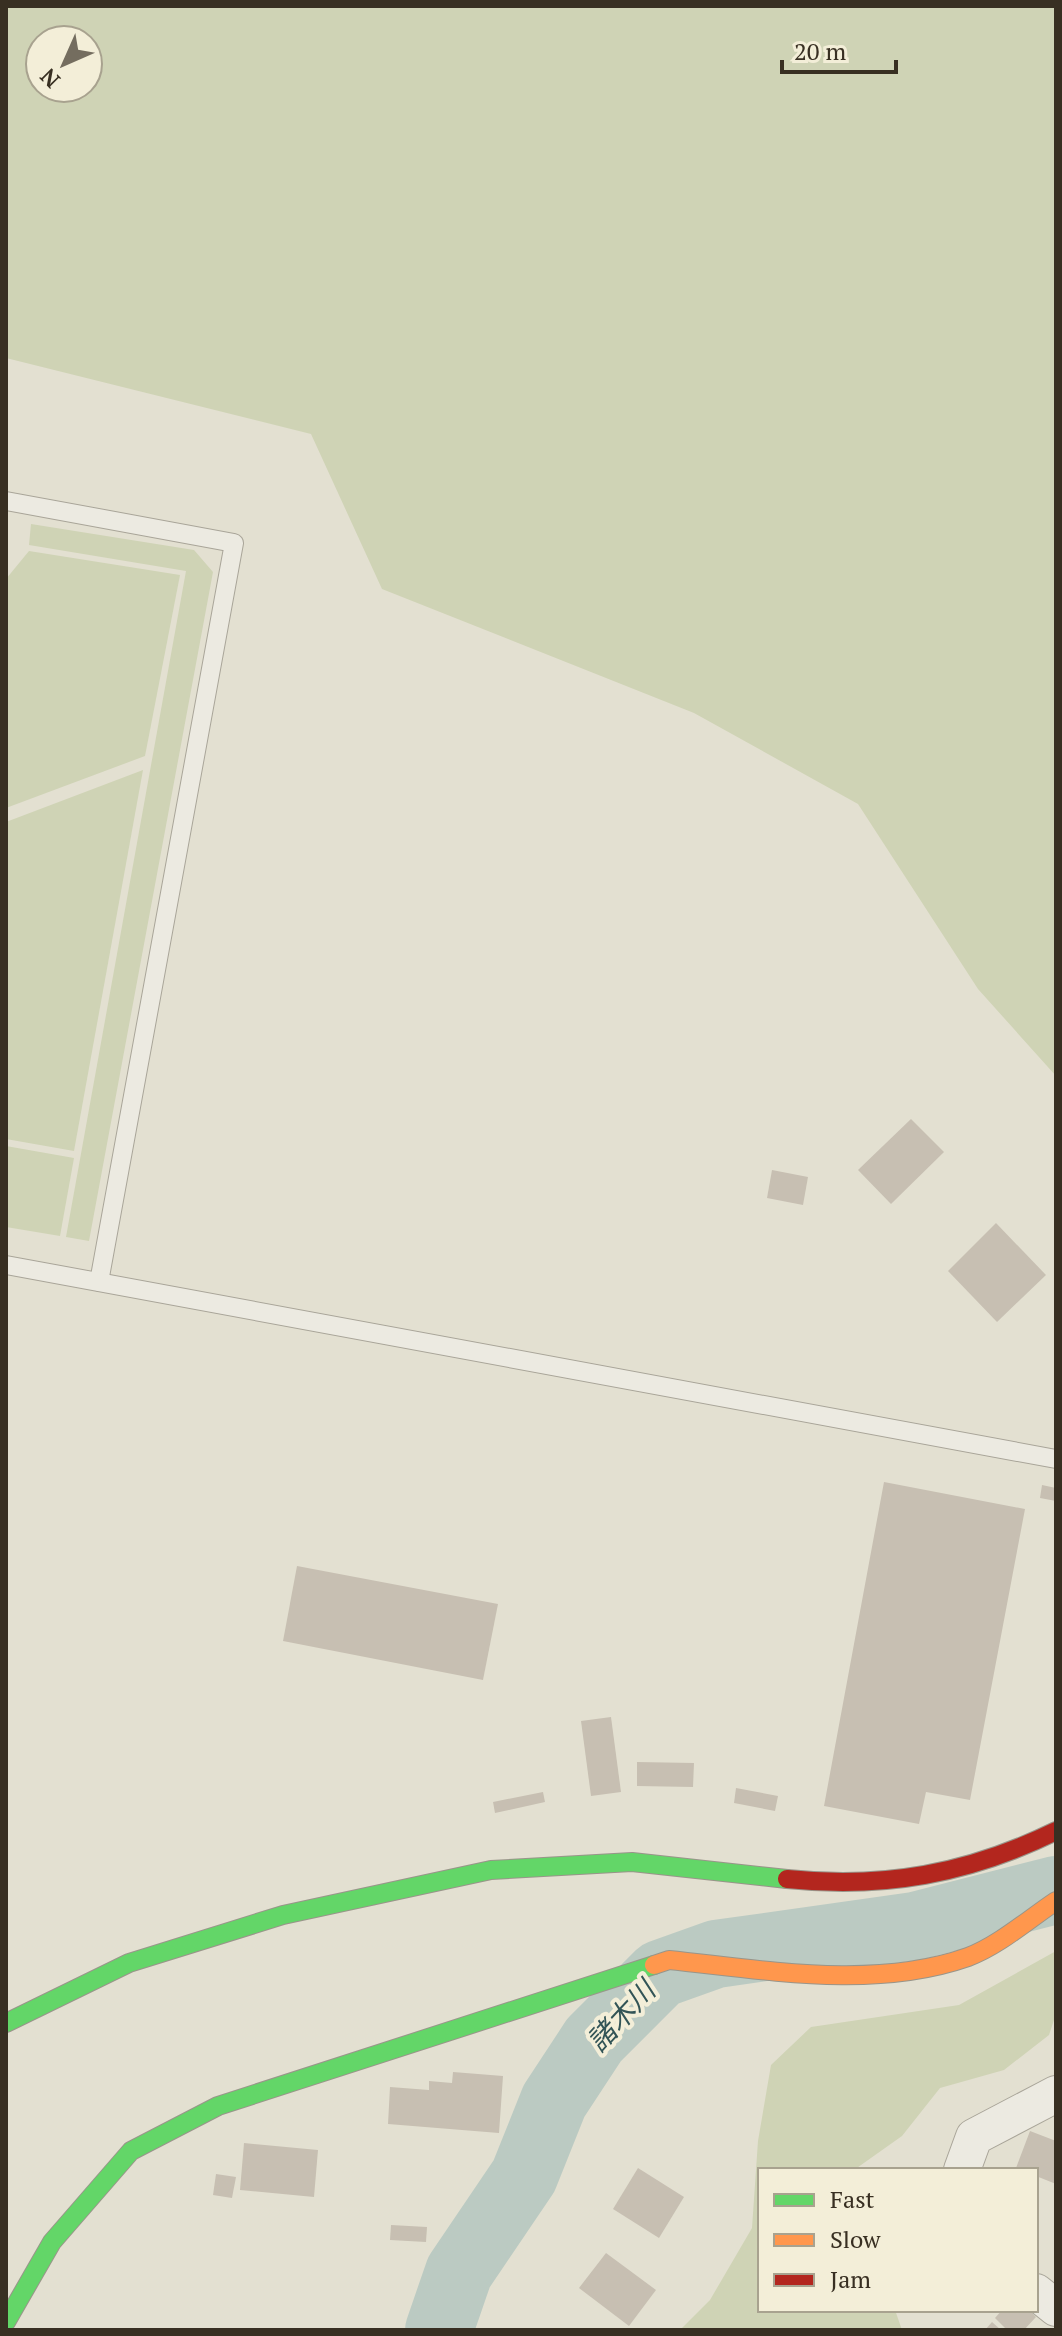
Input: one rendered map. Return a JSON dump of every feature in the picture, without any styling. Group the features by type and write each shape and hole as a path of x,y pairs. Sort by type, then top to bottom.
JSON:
{"street":[{"path":"6,2023 129,1963 283,1915 491,1870 632,1862 835,1884 916,1879 1009,1854 1056,1831"},
{"path":"6,2322 52,2242 131,2151 218,2106 669,1960 801,1973 903,1973 970,1956 1056,1901"},
{"path":"963,2168 974,2137 1056,2094"},
{"path":"1038,2294 1056,2308"}],"lane":[{"path":"6,501 234,543 99,1282"},
{"path":"6,1265 1056,1459"}],"green space":[{"path":"6,6 1056,6 1056,1076 978,989 858,804 694,713 382,589 311,434 6,358"},
{"path":"31,524 194,550 213,572 89,1241 66,1237 186,571 29,545"},
{"path":"29,551 180,575 145,756 6,808 6,579"},
{"path":"143,770 74,1151 6,1139 6,822"},
{"path":"6,1146 74,1158 60,1236 6,1227"},
{"path":"1056,1951 1056,2014 1049,2035 1004,2070 940,2088 902,2136 857,2168 758,2168 758,2312 896,2312 902,2330 680,2330 710,2300 752,2228 758,2141 771,2065 811,2027 959,2005"}],"building":[{"path":"911,1119 944,1152 891,1204 858,1170"},
{"path":"772,1170 808,1177 803,1205 767,1198"},
{"path":"996,1223 1046,1275 997,1322 948,1271"},
{"path":"884,1482 1025,1509 970,1800 926,1792 919,1824 824,1806"},
{"path":"1042,1485 1056,1488 1056,1501 1040,1498"},
{"path":"297,1566 498,1604 483,1680 283,1641"},
{"path":"611,1717 621,1792 591,1796 581,1721"},
{"path":"637,1762 694,1763 693,1787 637,1786"},
{"path":"736,1788 778,1796 775,1811 734,1803"},
{"path":"543,1792 545,1802 495,1813 493,1802"},
{"path":"453,2072 503,2076 499,2133 388,2124 390,2087 429,2090 429,2081 452,2083"},
{"path":"1030,2131 1056,2141 1056,2184 1038,2177 1038,2168 1016,2168"},
{"path":"244,2143 318,2150 314,2197 240,2190"},
{"path":"638,2168 684,2197 659,2238 613,2209"},
{"path":"216,2174 236,2177 232,2198 213,2195"},
{"path":"391,2225 427,2227 426,2242 390,2240"},
{"path":"606,2253 656,2290 629,2326 579,2288"},
{"path":"1000,2312 1031,2312 1036,2317 1024,2330 1007,2330 995,2318"},
{"path":"992,2322 1001,2330 985,2330"}],"waterway":[{"name":"諸木川","path":"439,2330 459,2272 524,2176 554,2101 594,2040 660,1974 716,1954 915,1926 1056,1890"}],"traffic: fast":[{"path":"6,2023 129,1963 283,1915 491,1870 632,1862 787,1879"},
{"path":"6,2322 52,2242 131,2151 218,2106 654,1965"}],"traffic: slow":[{"path":"654,1965 669,1960 820,1975 895,1973 968,1957 991,1946 1056,1901"}],"traffic: jam":[{"path":"787,1879 858,1882 925,1875 990,1858 1056,1831"}]}
